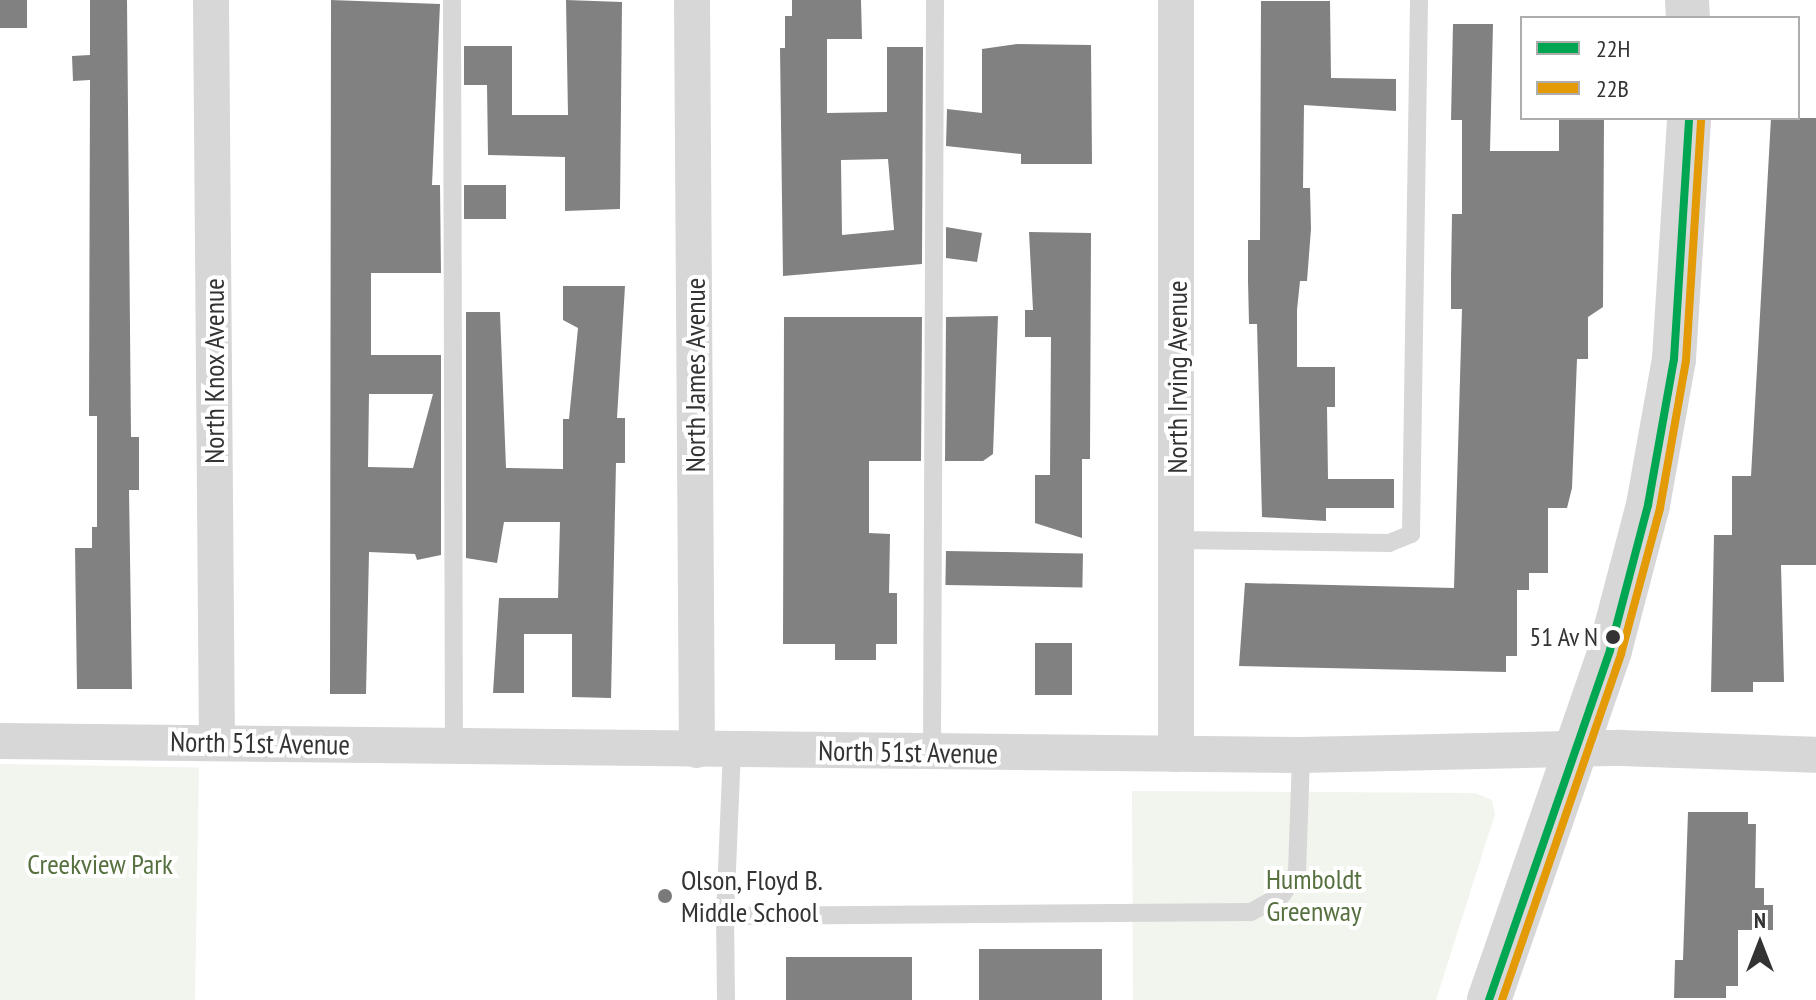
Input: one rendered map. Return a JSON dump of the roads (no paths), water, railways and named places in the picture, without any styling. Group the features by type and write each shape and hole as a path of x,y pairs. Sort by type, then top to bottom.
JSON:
{"street":[{"name":"North Knox Avenue","path":"211,0 217,742"},
{"name":"North James Avenue","path":"692,0 714,750"},
{"name":"North Irving Avenue","path":"1176,0 1176,754"},
{"path":"1489,1000 1572,751 1610,650 1648,505 1674,359 1689,120"},
{"name":"North 51st Avenue","path":"0,741 1301,755 1572,751 1816,755"}],"lane":[{"path":"452,0 454,746"},
{"path":"932,752 935,0"},
{"path":"1177,540 1389,543 1411,534 1419,0"},
{"path":"714,750 725,916 726,1000"},
{"path":"725,916 1251,912 1282,895 1297,872 1301,755"}],"place":[{"name":"51 Av N","path":"1613,637"},
{"name":"Olson, Floyd B. Middle School","path":"665,896"}],"park label":[{"name":"Creekview Park","path":"100,864"},
{"name":"Humboldt Greenway","path":"1314,895"}]}
